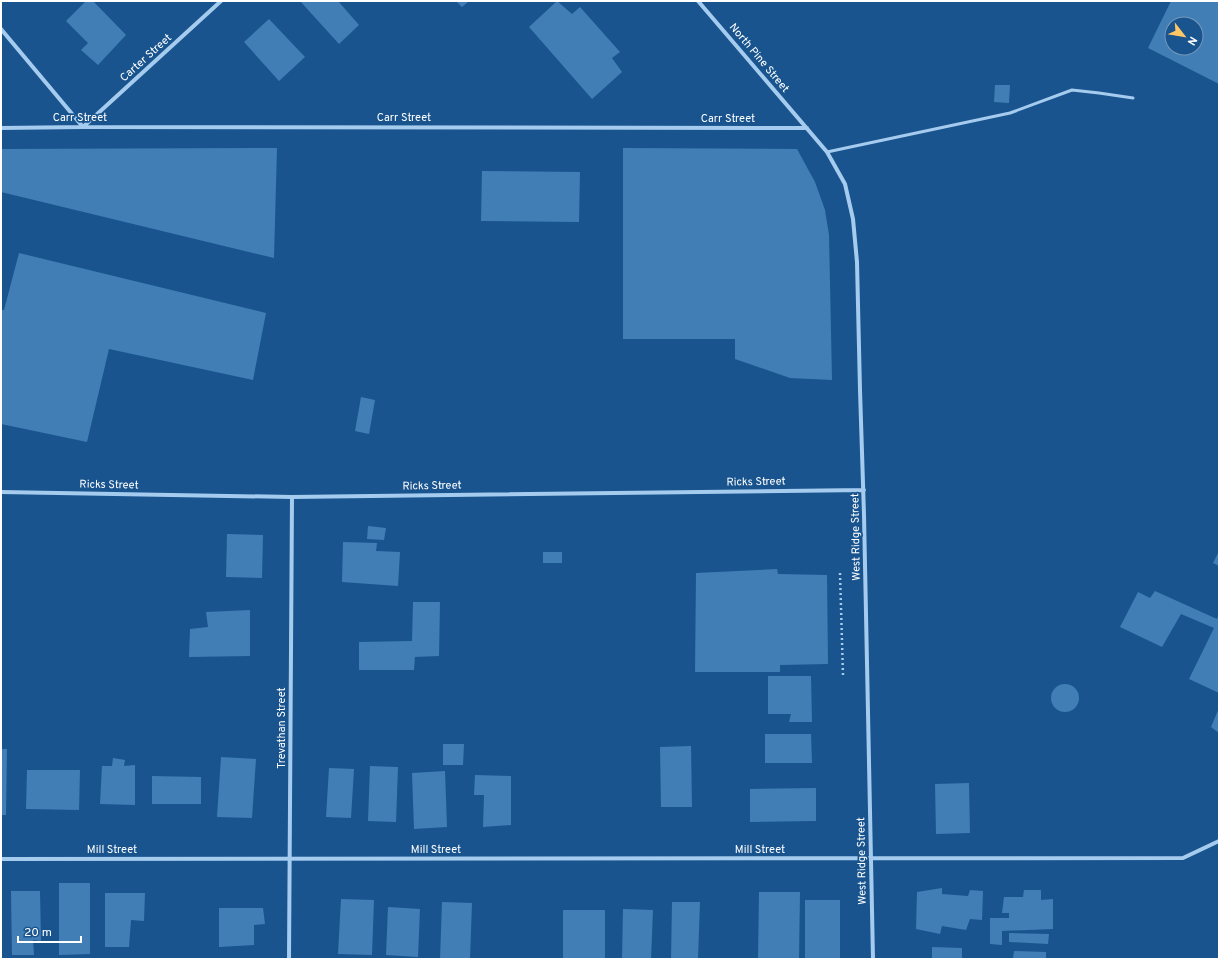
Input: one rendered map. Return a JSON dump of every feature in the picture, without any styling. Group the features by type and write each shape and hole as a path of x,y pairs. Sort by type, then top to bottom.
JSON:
{"street":[{"name":"Carter Street","path":"84,127 221,1"},
{"name":"North Pine Street","path":"698,1 806,128"},
{"path":"1,29 84,127"},
{"name":"Carr Street","path":"1,128 806,128"},
{"name":"West Ridge Street","path":"806,128 827,152 845,184 853,219 858,262 873,959"},
{"name":"Ricks Street","path":"1,492 292,497 864,490"},
{"name":"Trevathan Street","path":"289,959 292,497"},
{"name":"Mill Street","path":"1,860 871,859 1008,857 1113,859 1183,858 1219,841"}],"lane":[{"path":"827,152 1010,113 1072,90 1133,98"}],"path":[{"path":"840,573 843,675"}],"building":[{"path":"86,1 93,1 126,35 98,65 81,50 88,43 66,21"},
{"path":"300,1 338,1 359,25 339,44"},
{"path":"456,1 469,1 462,7"},
{"path":"557,1 572,14 580,7 620,52 612,58 622,72 592,99 529,27"},
{"path":"1171,1 1219,1 1219,84 1148,48"},
{"path":"269,19 305,57 279,81 244,42"},
{"path":"995,85 1010,85 1009,103 994,102"},
{"path":"277,148 274,258 1,192 1,149"},
{"path":"623,148 797,149 815,182 825,210 829,235 832,380 790,378 735,359 735,339 623,339"},
{"path":"482,171 580,172 579,222 481,221"},
{"path":"19,253 266,313 253,380 109,349 87,442 1,424 1,310 4,310"},
{"path":"361,397 375,400 369,434 355,431"},
{"path":"368,526 386,528 384,540 367,539"},
{"path":"227,534 263,535 262,578 226,577"},
{"path":"343,542 377,543 376,551 400,552 398,586 342,582"},
{"path":"1219,551 1219,566 1213,563"},
{"path":"543,552 562,552 562,563 543,563"},
{"path":"777,569 778,574 827,575 828,664 780,665 780,672 695,672 696,573"},
{"path":"1155,591 1217,619 1219,614 1219,693 1189,679 1214,628 1181,614 1162,647 1120,627 1138,592 1150,598"},
{"path":"413,602 440,602 439,656 415,657 414,670 359,670 359,642 412,641"},
{"path":"250,610 250,656 189,657 190,629 208,627 206,612"},
{"path":"768,676 811,676 812,722 789,722 791,714 768,714"},
{"path":"1065,684 1075,688 1079,698 1075,708 1065,712 1055,708 1051,698 1055,688"},
{"path":"1219,708 1219,733 1211,727"},
{"path":"765,734 811,734 812,763 765,763"},
{"path":"443,744 464,744 463,765 443,765"},
{"path":"691,746 692,807 661,807 660,747"},
{"path":"1,749 7,749 6,815 1,815"},
{"path":"221,757 256,759 252,818 217,817"},
{"path":"113,758 125,760 124,766 135,765 135,805 100,804 102,766 112,766"},
{"path":"370,766 398,767 396,822 368,821"},
{"path":"329,768 354,769 351,818 326,817"},
{"path":"27,770 80,770 79,810 26,809"},
{"path":"445,771 447,827 414,829 412,773"},
{"path":"475,775 511,776 511,825 483,827 484,795 474,795"},
{"path":"152,776 201,777 201,804 152,804"},
{"path":"969,783 970,833 936,834 935,784"},
{"path":"816,788 816,821 750,822 750,789"},
{"path":"59,883 90,883 90,954 59,955"},
{"path":"942,888 942,894 968,896 970,890 983,891 982,920 970,919 966,930 942,926 940,934 916,929 917,892"},
{"path":"1024,890 1041,890 1041,900 1053,899 1053,929 1002,931 1002,945 990,944 990,918 1009,918 1009,913 1002,913 1004,897 1023,897"},
{"path":"11,891 40,891 41,941 33,940 34,955 12,955"},
{"path":"759,892 800,892 799,959 758,959"},
{"path":"105,893 145,893 144,921 131,920 129,947 105,947"},
{"path":"341,899 374,900 372,955 338,954"},
{"path":"805,900 840,900 840,959 805,959"},
{"path":"442,902 472,903 470,959 440,959"},
{"path":"672,902 700,902 698,959 671,959"},
{"path":"388,907 420,909 418,957 386,955"},
{"path":"219,908 263,908 265,924 254,925 254,945 219,947"},
{"path":"623,909 653,910 651,959 622,959"},
{"path":"563,910 605,910 605,959 563,959"},
{"path":"1009,933 1049,934 1048,944 1009,942"},
{"path":"932,947 962,948 962,959 932,959"},
{"path":"1014,951 1046,952 1046,959 1013,959"}]}
